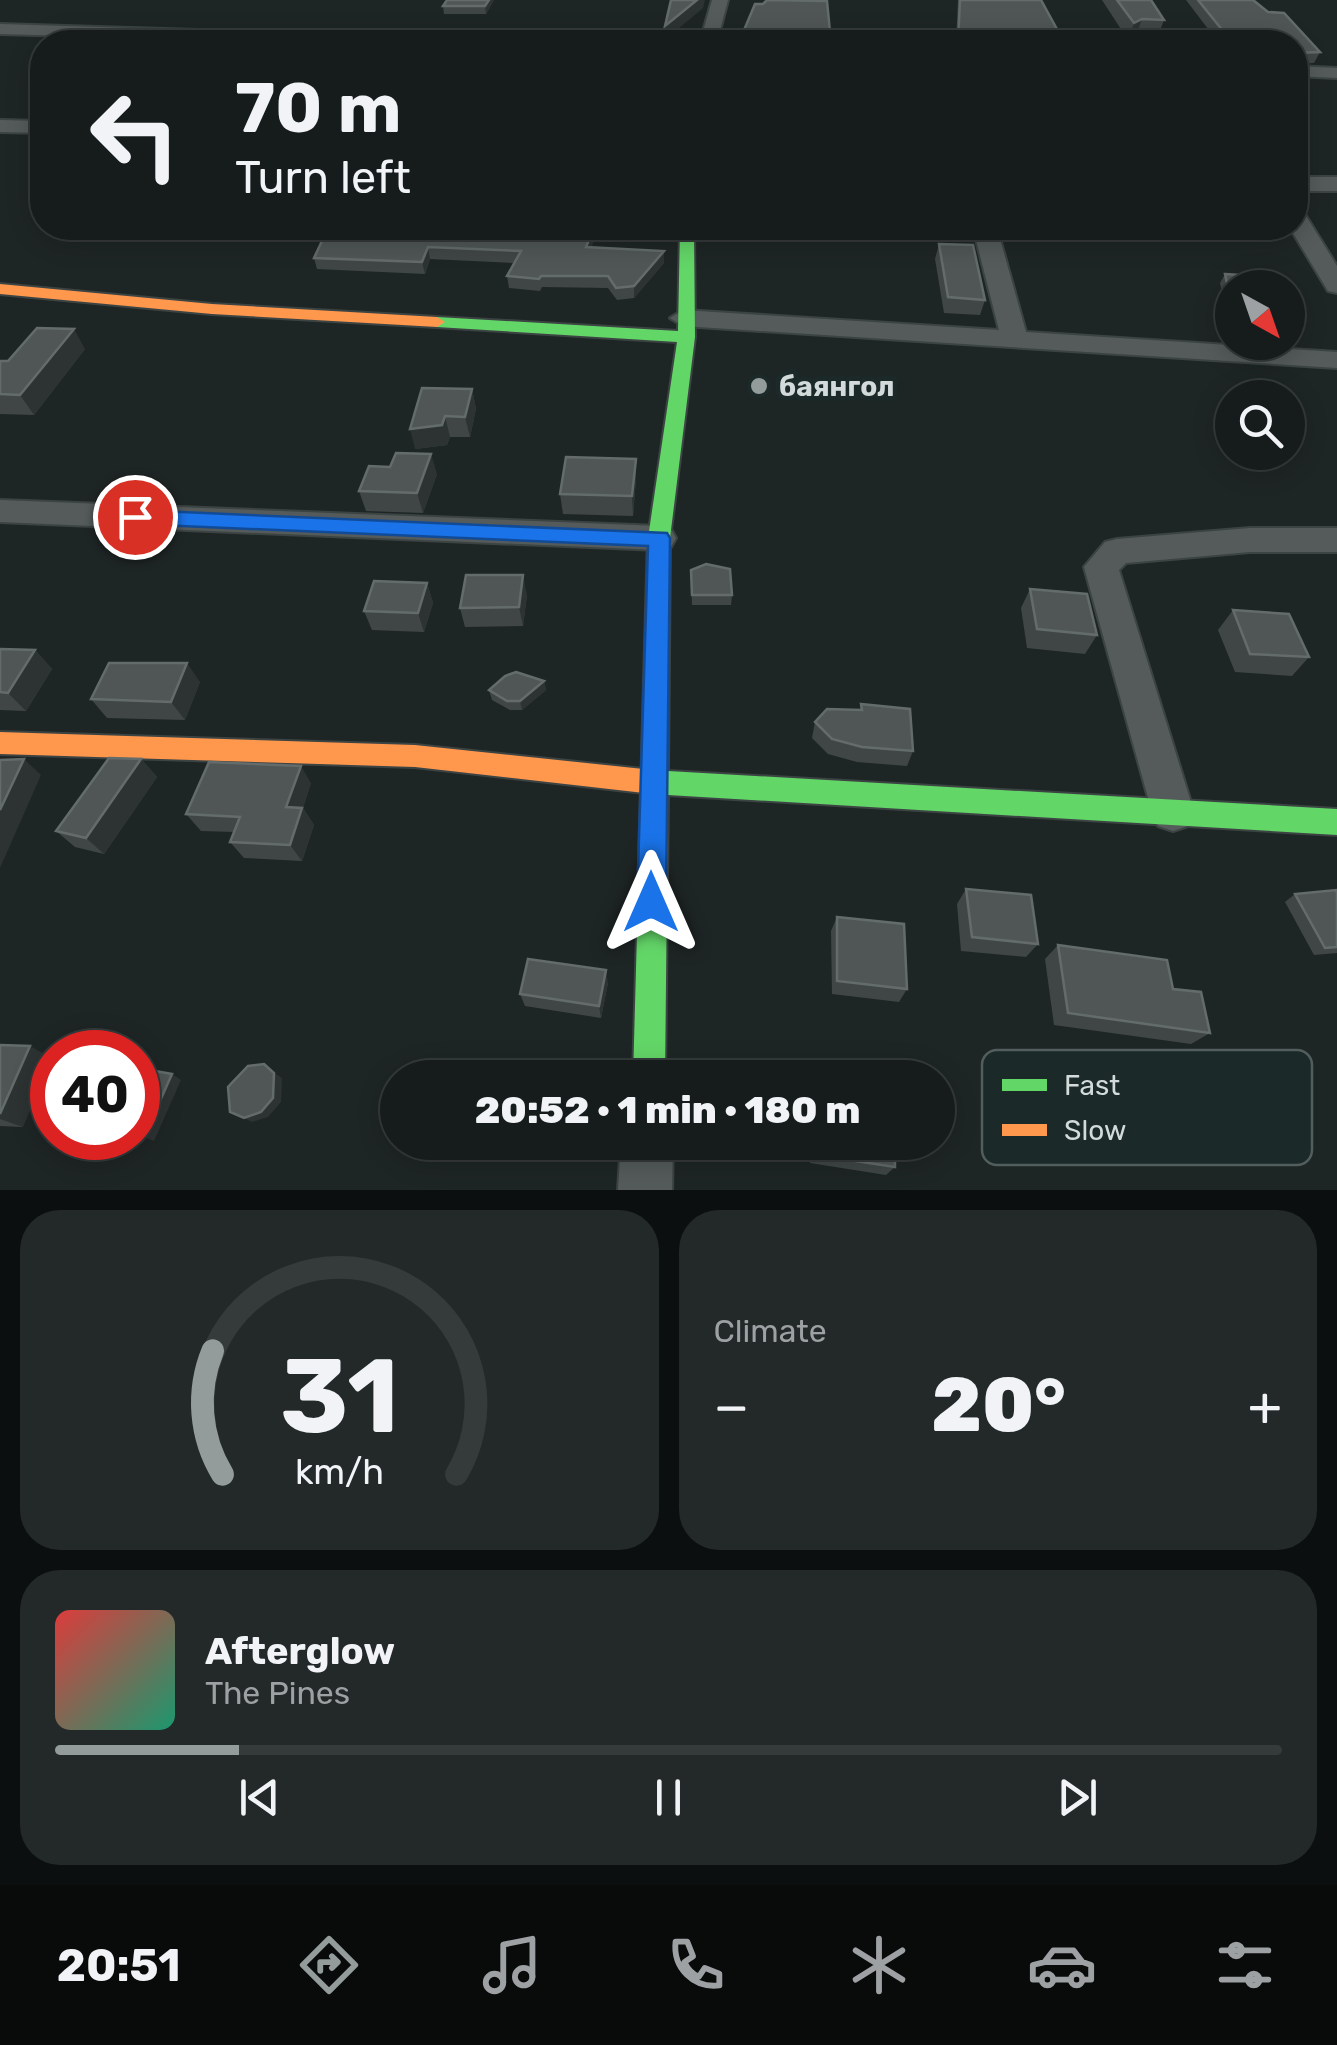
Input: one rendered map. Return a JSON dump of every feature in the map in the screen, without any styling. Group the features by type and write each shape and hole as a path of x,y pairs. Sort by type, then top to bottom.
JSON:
{"street":[{"path":"711,30 720,0"},
{"path":"0,30 30,31"},
{"path":"1308,72 1337,73"},
{"path":"0,126 30,127"},
{"path":"1308,184 1337,184"},
{"path":"1308,238 1337,286"},
{"path":"649,1060 660,538 684,328 687,240"},
{"path":"989,240 1016,339"},
{"path":"0,289 251,312 1016,339 1337,360"},
{"path":"0,511 660,538"},
{"path":"1174,812 1101,568 1116,550 1250,540 1337,540"},
{"path":"0,744 415,756 652,782 1337,822"},
{"path":"645,1190 646,1160"}],"building":[{"path":"447,0 489,0 485,6 443,6"},
{"path":"671,0 697,0 665,26"},
{"path":"767,0 827,1 830,30 744,30 755,4"},
{"path":"960,0 1041,0 1057,30 959,30"},
{"path":"1117,0 1151,0 1164,20 1142,19 1134,23"},
{"path":"1198,0 1253,0 1268,12 1284,13 1300,30 1222,30"},
{"path":"1308,39 1320,52 1308,52"},
{"path":"322,240 589,240 586,247 664,251 634,286 616,288 608,276 507,276 521,251 428,247 422,262 314,258"},
{"path":"939,244 973,245 985,300 948,297"},
{"path":"37,328 74,329 20,395 0,394 0,361 8,361"},
{"path":"422,388 472,389 465,417 445,416 442,425 410,429"},
{"path":"396,453 431,454 417,493 359,491 369,466 390,467"},
{"path":"566,457 636,459 632,496 560,494"},
{"path":"706,564 730,569 732,595 692,595 691,570"},
{"path":"466,575 523,575 519,607 460,608"},
{"path":"374,581 427,583 418,613 364,611"},
{"path":"1030,589 1087,594 1097,635 1037,629"},
{"path":"1233,610 1289,614 1309,657 1250,654"},
{"path":"0,649 35,650 8,693 0,692"},
{"path":"109,663 187,663 171,702 91,699"},
{"path":"516,672 544,681 520,701 507,701 489,690 505,676"},
{"path":"861,704 910,709 913,751 862,747 832,739 815,722 827,709 862,710"},
{"path":"109,758 141,759 86,838 56,831"},
{"path":"24,759 0,810 0,760"},
{"path":"209,762 301,766 286,807 302,808 290,845 230,842 240,817 186,814"},
{"path":"966,889 1031,895 1038,944 972,937"},
{"path":"1336,890 1337,947 1325,948 1295,894"},
{"path":"837,917 904,924 907,989 837,981"},
{"path":"1058,945 1167,960 1173,989 1201,992 1210,1033 1068,1013"},
{"path":"528,959 606,970 599,1006 520,994"},
{"path":"0,1045 30,1046 0,1114"},
{"path":"264,1064 274,1073 273,1098 261,1112 244,1118 230,1112 228,1087 248,1066"},
{"path":"160,1072 172,1074 160,1101"},
{"path":"849,1160 895,1160 895,1167"}],"traffic: fast":[{"path":"649,1060 659,538 686,337 687,240"},
{"path":"437,322 686,337"},
{"path":"653,782 1337,822"}],"traffic: slow":[{"path":"0,289 212,309 437,322"},
{"path":"0,743 415,756 653,782"}],"place":[{"name":"баянгол","path":"759,386"}],"route":[{"path":"135,517 660,538 651,902"}]}
